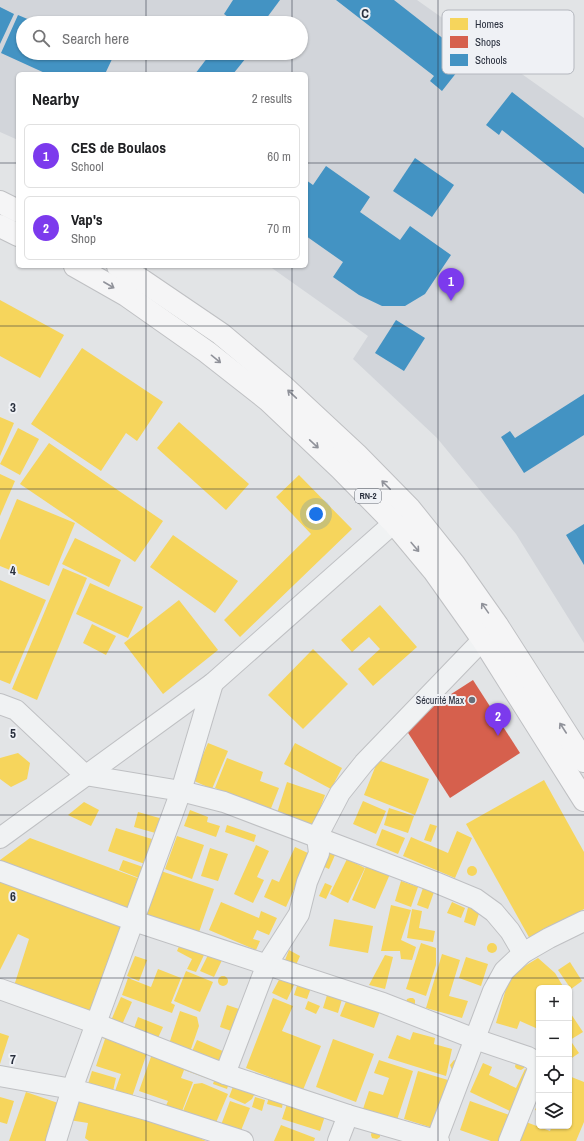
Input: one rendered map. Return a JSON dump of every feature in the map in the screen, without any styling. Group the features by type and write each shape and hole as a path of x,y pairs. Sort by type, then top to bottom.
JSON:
{"main road":[{"path":"0,202 16,210"},
{"path":"0,226 16,234"},
{"name":"RN-2","path":"79,268 126,295 208,352 268,400 341,469 402,516 454,564 490,632 584,800"},
{"name":"RN-2","path":"122,268 143,280 221,334 289,392 356,454 402,516"},
{"name":"RN-2","path":"490,632 584,761"}],"street":[{"path":"0,838 213,683 402,516"},
{"path":"225,1074 267,964 299,914 307,882 319,853 317,837 340,793 364,762 490,632"},
{"path":"56,1141 72,1090 181,791 213,683"},
{"path":"0,704 16,710 85,776 181,791 224,802 476,899 494,912 510,931 523,953"},
{"path":"0,871 134,921 383,1003 475,1039 528,1056 535,1060 538,1068 509,1141"},
{"path":"0,989 97,1024 225,1074 348,1115 437,1141 493,991 504,971 523,953 549,938 584,921"},
{"path":"0,1076 72,1090 147,1110 243,1141"},
{"path":"338,1141 348,1115"}],"shaded area":[{"path":"0,0 417,0 442,18 442,74 522,74 584,118 584,643 516,534 437,438 353,359 368,336 272,268 308,268 308,72 16,72 16,139 0,132"}],"building: Homes":[{"path":"0,300 64,335 40,378 0,356"},
{"path":"82,348 163,402 137,441 126,433 101,471 31,424"},
{"path":"0,417 14,423 0,456"},
{"path":"179,422 249,484 226,510 157,448"},
{"path":"18,428 39,439 20,475 0,464"},
{"path":"49,443 163,521 135,562 20,484"},
{"path":"0,474 15,481 0,516"},
{"path":"299,475 352,529 240,637 224,620 311,534 276,497"},
{"path":"17,499 75,523 49,586 0,566 0,540"},
{"path":"173,535 238,581 215,613 150,567"},
{"path":"75,538 121,560 109,587 62,564"},
{"path":"63,568 87,578 37,700 12,689"},
{"path":"0,580 46,600 10,684 0,680"},
{"path":"90,583 143,607 128,638 76,614"},
{"path":"179,600 218,650 163,694 124,643"},
{"path":"380,605 417,647 373,686 358,669 380,649 369,637 352,652 341,640"},
{"path":"92,624 116,636 106,655 83,643"},
{"path":"313,649 348,684 303,729 268,695"},
{"path":"208,743 228,751 212,789 192,780"},
{"path":"295,743 342,768 331,789 284,764"},
{"path":"18,753 30,763 27,779 11,787 0,779 0,758"},
{"path":"227,758 263,772 260,781 279,788 270,811 215,788"},
{"path":"378,760 429,779 415,815 364,795"},
{"path":"544,780 584,852 584,909 530,939 466,824"},
{"path":"287,782 325,795 314,826 277,813"},
{"path":"363,801 386,811 376,834 353,824"},
{"path":"84,802 99,810 91,826 68,815"},
{"path":"389,808 414,816 408,833 384,825"},
{"path":"190,810 208,817 207,822 220,826 216,837 184,826"},
{"path":"138,812 163,819 159,834 134,827"},
{"path":"430,824 437,826 431,842 424,840"},
{"path":"227,825 256,835 254,842 225,832"},
{"path":"116,828 152,839 145,864 108,851"},
{"path":"382,829 405,838 398,854 376,845"},
{"path":"457,831 472,838 455,878 403,856 411,837 448,853"},
{"path":"177,836 204,845 192,879 165,869"},
{"path":"30,838 140,879 127,913 0,866 0,860"},
{"path":"256,845 269,851 257,877 264,880 253,903 234,894"},
{"path":"295,847 310,854 286,907 264,897 272,879 279,882"},
{"path":"210,848 228,854 218,881 201,876"},
{"path":"322,849 335,855 329,869 315,863"},
{"path":"347,859 365,868 348,903 330,894"},
{"path":"123,860 143,867 139,878 119,870"},
{"path":"367,864 390,874 375,909 352,900"},
{"path":"470,866 474,866 477,871 474,876 470,876 467,873 467,869"},
{"path":"161,871 214,889 198,935 144,917"},
{"path":"0,878 126,926 91,1015 13,989 29,939 18,934 0,970"},
{"path":"401,881 418,887 411,907 395,901"},
{"path":"325,883 332,886 326,899 319,896"},
{"path":"423,888 434,892 428,909 417,905"},
{"path":"221,902 259,918 261,911 277,918 269,935 257,930 253,939 260,941 256,950 209,930"},
{"path":"452,902 465,908 461,918 447,913"},
{"path":"469,904 481,907 475,926 464,922"},
{"path":"391,905 411,910 401,940 416,947 412,960 401,959 400,951 381,951"},
{"path":"412,909 422,911 419,928 435,931 433,942 407,938"},
{"path":"334,919 373,926 368,953 329,946"},
{"path":"421,943 436,948 436,965 426,996 406,989"},
{"path":"490,943 494,943 497,948 494,953 490,953 487,950 487,946"},
{"path":"180,944 204,955 196,972 187,969 192,959 177,951"},
{"path":"289,950 300,956 296,965 285,960"},
{"path":"210,951 223,958 214,977 200,971"},
{"path":"442,954 460,960 449,996 468,1001 462,1018 426,1008"},
{"path":"385,955 393,957 385,989 369,985"},
{"path":"135,956 147,960 139,981 127,976"},
{"path":"466,957 488,964 481,986 459,978"},
{"path":"538,958 555,973 562,985 536,985 536,1028 520,1021 517,1029 496,1023 510,975"},
{"path":"570,962 582,981 572,988 572,985 568,985 558,970"},
{"path":"158,969 181,978 171,1003 175,1005 172,1013 122,995 128,978 151,987"},
{"path":"186,971 213,982 200,1012 174,1001"},
{"path":"221,976 225,976 228,981 225,986 221,986 218,983 218,979"},
{"path":"280,978 294,985 287,1000 272,993"},
{"path":"298,983 311,988 307,999 294,995"},
{"path":"328,992 343,996 338,1013 323,1008"},
{"path":"121,997 132,1002 121,1027 110,1023"},
{"path":"273,998 293,1006 282,1031 321,1046 303,1090 246,1068"},
{"path":"410,998 415,1000 415,1005 406,1002 407,999"},
{"path":"347,999 380,1011 374,1028 340,1016"},
{"path":"308,1001 320,1006 316,1014 305,1009"},
{"path":"227,1005 242,1010 234,1032 220,1027"},
{"path":"180,1011 197,1017 199,1026 190,1052 169,1044"},
{"path":"572,1016 583,1032 572,1039"},
{"path":"138,1017 163,1027 157,1040 133,1031"},
{"path":"101,1027 150,1044 132,1097 115,1091 121,1074 96,1066 105,1039 98,1036"},
{"path":"413,1032 435,1038 434,1044 452,1049 446,1076 388,1058 397,1035 410,1040"},
{"path":"0,1033 9,1036 0,1064"},
{"path":"333,1039 374,1054 356,1102 316,1087"},
{"path":"197,1040 225,1052 219,1067 190,1056"},
{"path":"572,1043 579,1053 572,1058"},
{"path":"153,1051 211,1072 209,1079 184,1070 181,1078 193,1082 181,1114 165,1108 168,1101 139,1091"},
{"path":"379,1060 413,1071 397,1120 363,1109 369,1091 383,1095 389,1078 374,1073"},
{"path":"454,1060 458,1062 453,1070 450,1065"},
{"path":"516,1062 525,1065 524,1068 521,1070 517,1069 515,1067"},
{"path":"483,1063 492,1067 489,1075 516,1088 525,1069 533,1074 514,1113 470,1092"},
{"path":"92,1071 116,1078 113,1091 88,1084"},
{"path":"418,1071 448,1080 433,1128 404,1119"},
{"path":"216,1075 230,1080 227,1089 213,1084"},
{"path":"572,1077 584,1082 584,1122 576,1141 519,1141 526,1122 536,1126 536,1129 545,1129 550,1131 551,1129 572,1129"},
{"path":"202,1083 228,1094 215,1125 183,1111 194,1084"},
{"path":"234,1084 255,1093 252,1099 245,1104 229,1097"},
{"path":"26,1092 61,1104 48,1141 9,1141"},
{"path":"0,1097 14,1101 7,1124 0,1122"},
{"path":"75,1097 166,1123 206,1141 89,1141 85,1138 88,1123 69,1120"},
{"path":"255,1097 265,1100 262,1111 252,1107"},
{"path":"269,1097 283,1101 282,1108 267,1104"},
{"path":"230,1101 250,1108 240,1133 221,1125"},
{"path":"470,1101 515,1117 507,1141 491,1141 460,1130"},
{"path":"287,1104 325,1116 320,1131 282,1119"},
{"path":"281,1125 315,1138 314,1141 274,1141"},
{"path":"372,1131 380,1134 380,1137 377,1139 372,1138"}],"building: Shops":[{"path":"473,680 520,753 450,798 403,725"}],"building: Schools":[{"path":"233,0 280,0 268,16 227,16 224,14"},
{"path":"336,0 394,0 442,38 442,74 455,74 442,91 430,81 434,76"},
{"path":"0,7 14,14 0,44"},
{"path":"16,19 16,60 1,53"},
{"path":"16,60 112,60 106,72 43,72"},
{"path":"206,60 244,60 235,72 197,72"},
{"path":"512,92 584,148 584,194 502,130 499,135 486,125"},
{"path":"415,158 454,185 432,217 393,191"},
{"path":"326,166 370,197 360,212 400,240 410,226 451,255 425,294 405,306 382,306 359,295 333,277 343,262 308,237 308,181 313,185"},
{"path":"396,320 425,338 404,371 375,353"},
{"path":"584,394 584,435 524,473 501,437 510,431 515,438"},
{"path":"584,524 584,565 566,535"}],"place":[{"name":"CES de Boulaos","path":"451,301"},
{"name":"Sécurité Max","path":"472,700"},
{"name":"Vap's","path":"498,736"}]}
